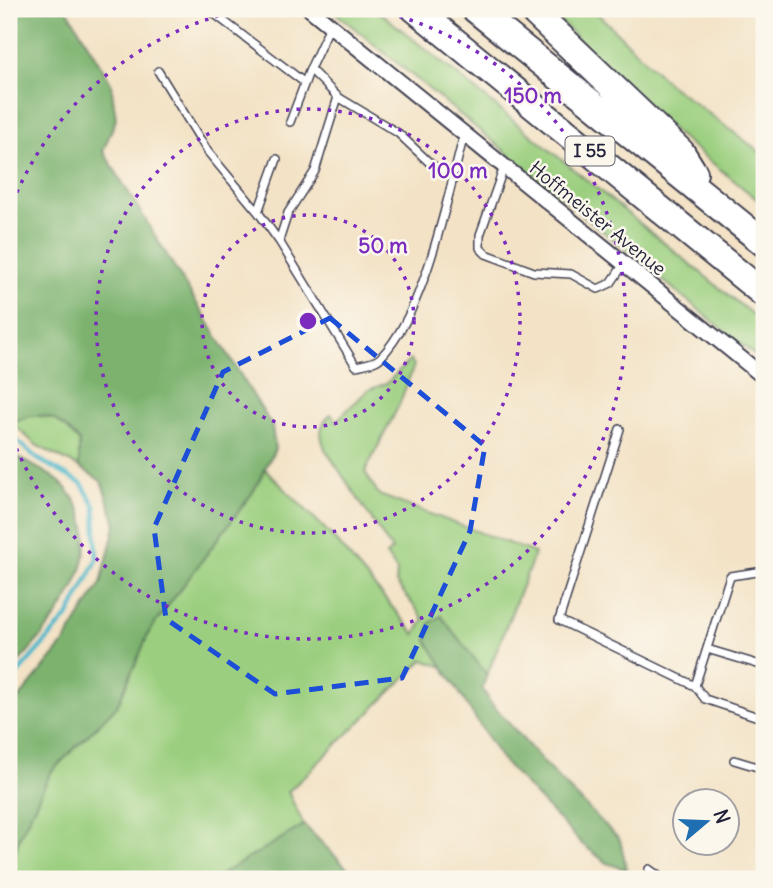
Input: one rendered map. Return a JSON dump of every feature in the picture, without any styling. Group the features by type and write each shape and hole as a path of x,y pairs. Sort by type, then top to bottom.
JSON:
{"highway":[{"name":"I 55","path":"415,9 764,294"},
{"name":"I 55","path":"475,9 764,243"},
{"path":"531,9 681,152 708,195"}],"street":[{"name":"Hoffmeister Avenue","path":"310,9 764,377"}],"lane":[{"path":"208,9 305,83"},
{"path":"290,122 330,26"},
{"path":"310,69 338,97 398,133 432,165 453,176"},
{"path":"158,71 208,152 279,241 356,366 379,360 394,338 425,278 464,134"},
{"path":"279,241 288,213 315,171 338,97"},
{"path":"258,212 277,159"},
{"path":"504,166 480,235 480,248 486,254 534,272 571,274 598,289 611,284 624,264"},
{"path":"620,429 559,620 695,686 705,699 764,719"},
{"path":"695,686 730,576 764,572"},
{"path":"707,649 764,666"},
{"path":"734,760 764,769"},
{"path":"649,869 663,879"}],"highlighted area":[{"path":"330,318 485,446 470,531 402,678 275,694 166,619 154,528 223,372"}],"green space":[{"path":"9,9 67,9 111,83 116,119 103,151 272,426 275,449 253,492 150,630 117,706 51,772 19,838 9,878 9,710 62,646 101,583 116,523 101,481 79,467 79,441 64,426 49,417 41,416 23,418 12,423 9,416"},
{"path":"331,9 376,9 764,324 764,363"},
{"path":"547,9 593,9 668,83 764,155 764,205 677,134"},
{"path":"410,360 414,365 399,405 365,472 379,495 535,553 487,675 441,616 427,641 444,667 423,660 288,792 304,825 215,879 9,879 19,838 51,772 117,706 150,630 253,492 265,469 329,533 415,634 424,619 396,583 397,571 386,555 392,550 325,449 321,434 324,422 331,414 336,421 368,390 387,383"},
{"path":"29,414 59,420 79,441 79,467 36,445 12,423"},
{"path":"9,451 63,485 80,509 86,534 84,559 62,609 9,672"},
{"path":"441,616 487,675 482,688 490,702 552,772 620,840 627,870 607,863 582,844 501,759 427,641 430,623"},
{"path":"304,825 358,879 215,879 225,872"}],"waterway":[{"path":"9,434 38,459 82,484 95,506 97,560 69,615 9,683"}]}
